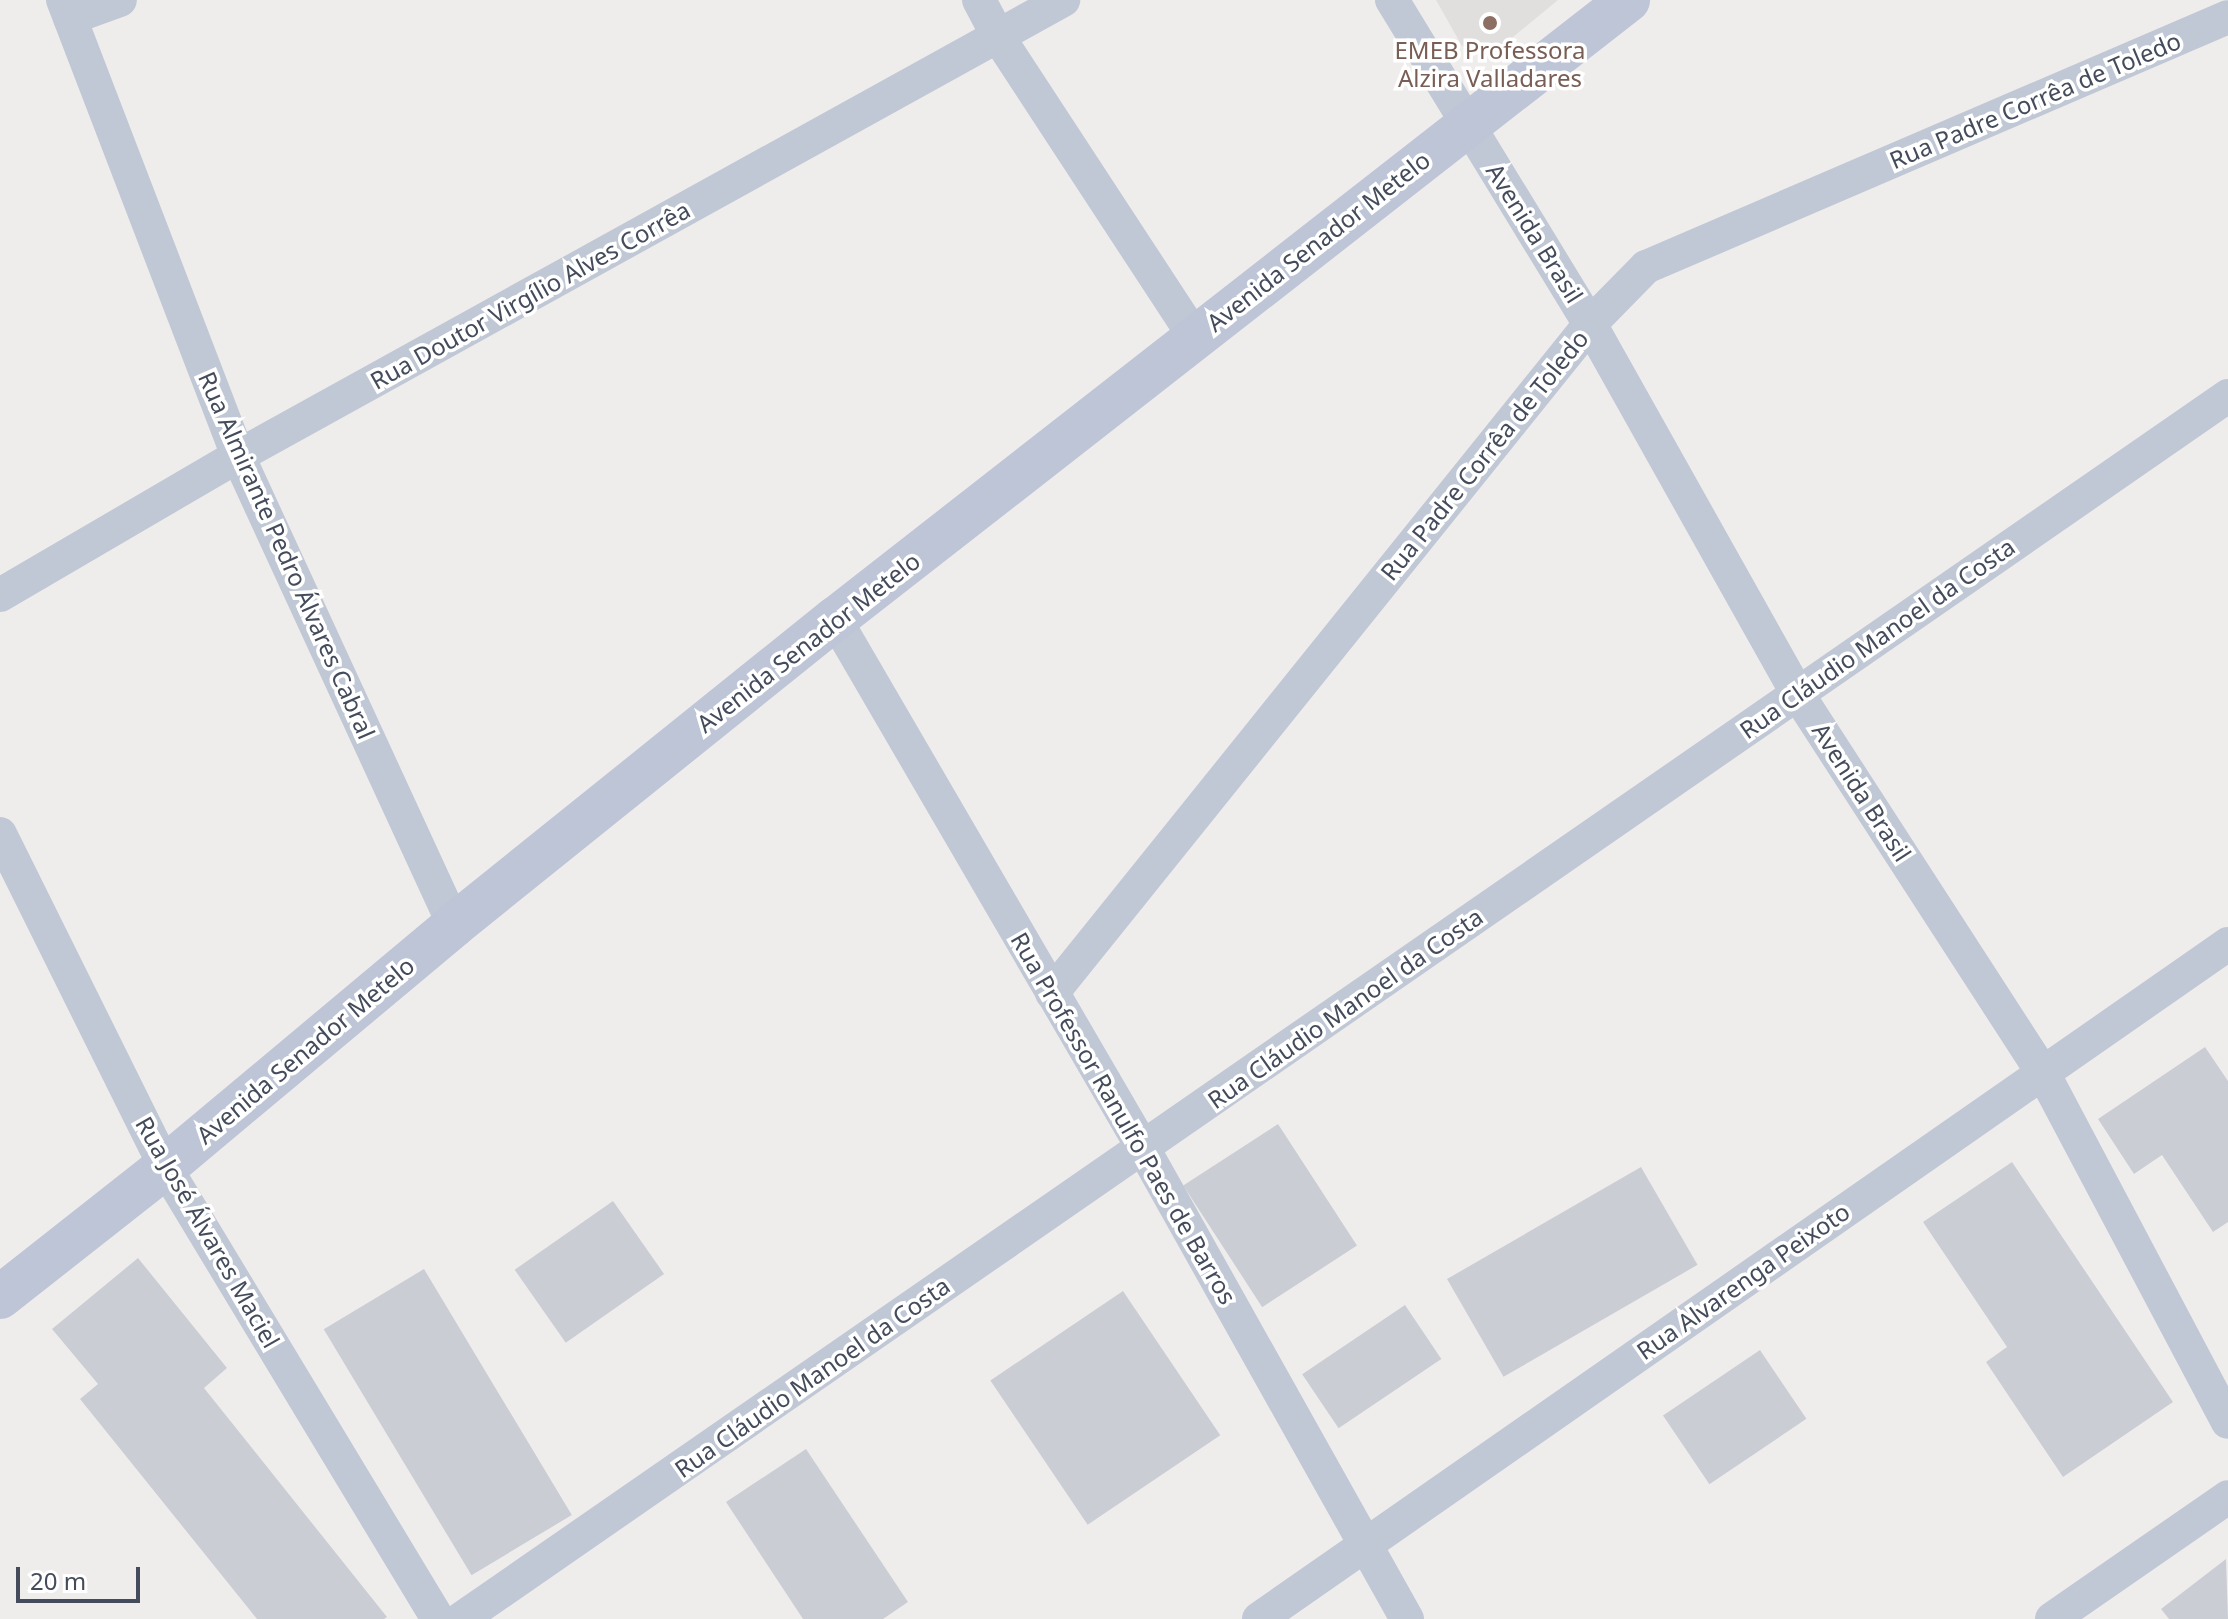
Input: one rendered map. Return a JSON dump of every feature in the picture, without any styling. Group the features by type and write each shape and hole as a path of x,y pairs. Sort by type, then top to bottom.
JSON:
{"main road":[{"name":"Avenida Senador Metelo","path":"0,1297 165,1167 454,925 835,619 1628,0"}],"street":[{"path":"67,9 120,0"},
{"path":"979,0 999,38 1195,337"},
{"name":"Rua Doutor Virgílio Alves Corrêa","path":"0,595 238,456 1063,0"},
{"name":"Avenida Brasil","path":"1392,0 1590,324 1797,693 2042,1071 2228,1422"},
{"name":"Rua Almirante Pedro Álvares Cabral","path":"67,9 238,456 454,925"},
{"name":"Rua Padre Corrêa de Toledo","path":"1052,993 1590,324 1646,267 2228,17"},
{"name":"Rua Cláudio Manoel da Costa","path":"461,1619 2228,396"},
{"name":"Rua Professor Ranulfo Paes de Barros","path":"835,619 1143,1148 1407,1619"},
{"name":"Rua José Álvares Maciel","path":"0,834 165,1167 438,1619"},
{"name":"Rua Alvarenga Peixoto","path":"1259,1619 2228,944"},
{"path":"2052,1619 2228,1497"}],"shaded area":[{"name":"EMEB Professora Alzira Valladares","path":"1436,0 1558,0 1496,51 1462,46"}],"building":[{"path":"2205,1047 2228,1081 2228,1222 2213,1232 2162,1155 2134,1174 2098,1119"},
{"path":"1278,1124 1357,1246 1262,1307 1183,1186"},
{"path":"2012,1162 2173,1402 2063,1477 1986,1362 2007,1347 1923,1222"},
{"path":"1641,1167 1698,1265 1504,1377 1447,1279"},
{"path":"613,1201 664,1274 566,1343 515,1270"},
{"path":"138,1258 227,1368 204,1388 387,1617 257,1619 80,1399 98,1384 52,1329"},
{"path":"424,1269 572,1515 472,1575 324,1329"},
{"path":"1123,1291 1220,1435 1088,1525 990,1380"},
{"path":"1405,1305 1441,1359 1339,1428 1302,1374"},
{"path":"1760,1350 1806,1419 1709,1484 1663,1415"},
{"path":"806,1449 908,1602 883,1619 803,1619 726,1502"},
{"path":"2226,1559 2228,1619 2169,1619 2161,1609"}],"place":[{"name":"EMEB Professora Alzira Valladares","path":"1490,23"}]}
